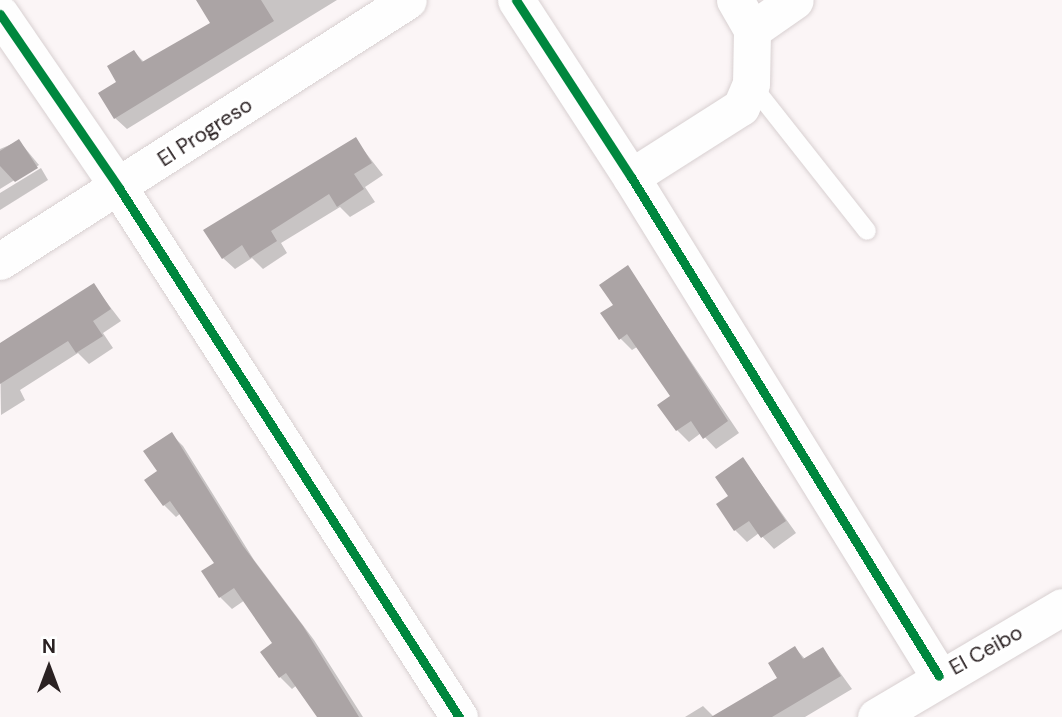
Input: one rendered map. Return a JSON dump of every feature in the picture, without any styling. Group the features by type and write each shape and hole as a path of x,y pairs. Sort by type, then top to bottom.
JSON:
{"street":[{"name":"El Progreso","path":"0,261 119,188 408,0"},
{"path":"516,0 631,177 939,676"},
{"path":"631,177 741,107 751,84 744,15 795,0"},
{"path":"0,14 119,188 459,717"},
{"name":"El Ceibo","path":"876,717 939,676 1062,607"}],"lane":[{"path":"751,84 867,232"}],"building":[{"path":"196,0 261,0 274,21 114,119 98,93 116,82 107,66 134,50 142,62 210,23"},
{"path":"356,137 372,163 354,174 364,189 337,207 329,194 271,231 277,241 250,258 242,245 222,259 203,230"},
{"path":"19,139 38,168 15,182 0,166 0,151"},
{"path":"628,265 728,421 703,439 691,421 676,431 657,405 670,396 627,334 619,340 600,313 613,305 599,285"},
{"path":"94,283 111,309 93,321 103,336 76,353 68,341 0,384 0,343"},
{"path":"172,432 243,546 303,626 359,717 317,717 286,673 279,678 260,652 272,643 234,588 219,598 201,571 214,563 170,501 163,506 144,480 157,471 143,451"},
{"path":"743,457 786,521 761,538 749,521 734,531 716,504 728,496 715,477"},
{"path":"795,646 803,659 823,647 841,676 772,717 711,717 777,678 768,663"}],"cycle path":[{"path":"516,0 631,177 939,676"},
{"path":"0,14 119,188 459,717"}]}
